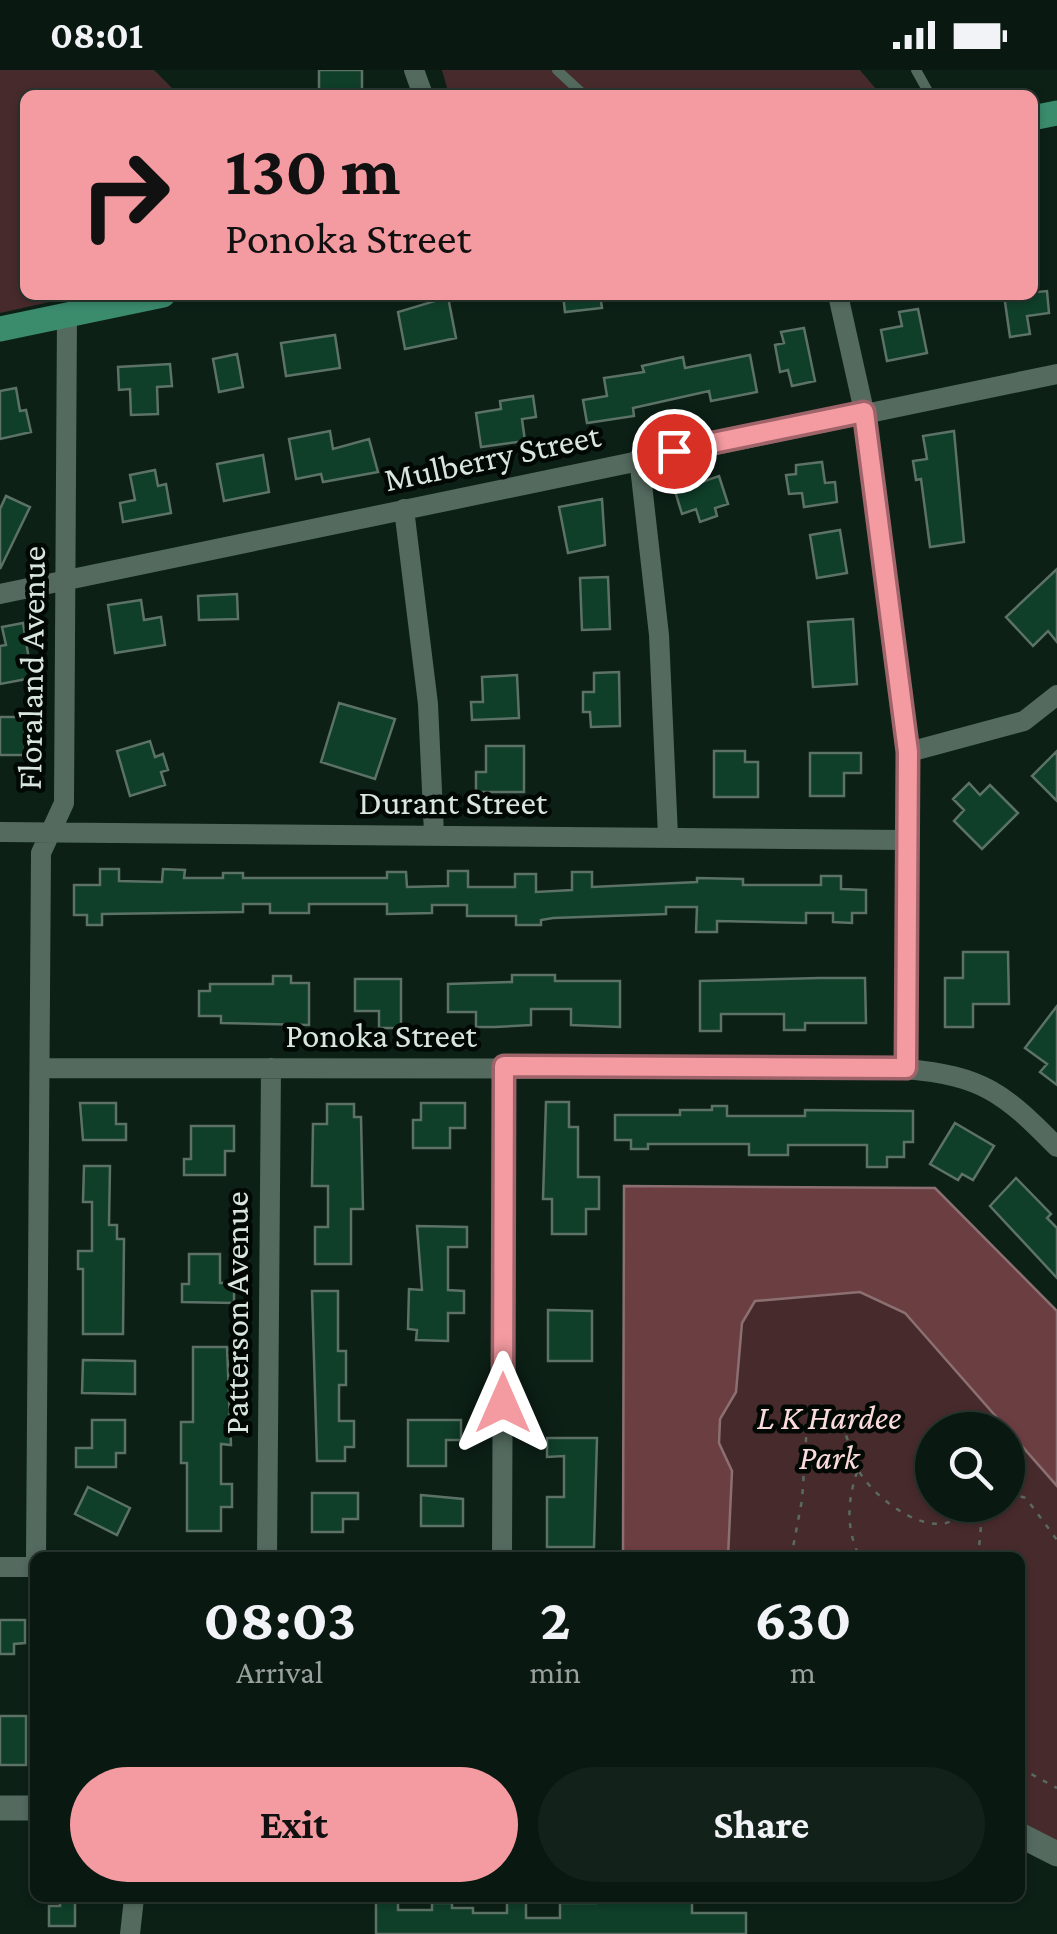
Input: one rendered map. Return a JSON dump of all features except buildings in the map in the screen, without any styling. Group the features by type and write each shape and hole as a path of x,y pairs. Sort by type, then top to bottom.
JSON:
{"main road":[{"path":"0,329 139,300"}],"street":[{"path":"839,300 864,412 908,752 906,1068"},
{"name":"Floraland Avenue","path":"36,1552 41,853 64,803 67,315"},
{"name":"Mulberry Street","path":"0,594 1057,374"},
{"path":"639,458 658,635 668,836"},
{"path":"404,509 428,704 434,834"},
{"path":"908,752 1024,721 1057,695"},
{"name":"Durant Street","path":"0,832 905,840"},
{"path":"502,1552 504,1066"},
{"name":"Ponoka Street","path":"40,1068 906,1068 952,1073 984,1084 1057,1147"},
{"name":"Patterson Avenue","path":"267,1552 271,1068"},
{"path":"0,1567 30,1568"},
{"path":"0,1808 30,1808"},
{"path":"1025,1838 1057,1854"},
{"path":"130,1934 134,1902"}],"lane":[{"path":"557,70 579,90"}],"path":[{"path":"792,1552 802,1500 807,1426 819,1410 828,1409 838,1417 858,1471 902,1512 915,1518"},
{"path":"857,1552 850,1536 850,1494 858,1471"},
{"path":"1025,1498 1057,1540"},
{"path":"978,1552 981,1522"},
{"path":"1025,1771 1057,1788"}],"green space":[{"path":"0,70 154,70 174,90 20,90 20,300 58,300 0,313"},
{"path":"442,70 860,70 877,90 448,90"},
{"name":"L K Hardee Park","path":"860,1292 906,1313 992,1412 915,1412 915,1522 1025,1522 1025,1449 1057,1486 1057,1841 1025,1824 1025,1552 728,1552 732,1472 719,1443 720,1419 736,1392 742,1323 755,1301"}],"shaded area":[{"path":"624,1186 935,1188 1057,1311 1057,1486 1025,1450 1025,1412 992,1412 905,1313 860,1292 755,1301 742,1323 736,1392 720,1419 719,1443 732,1471 728,1552 623,1552"}],"route":[{"path":"503,1403 504,1066 906,1068 908,752 864,412 674,451"}]}
